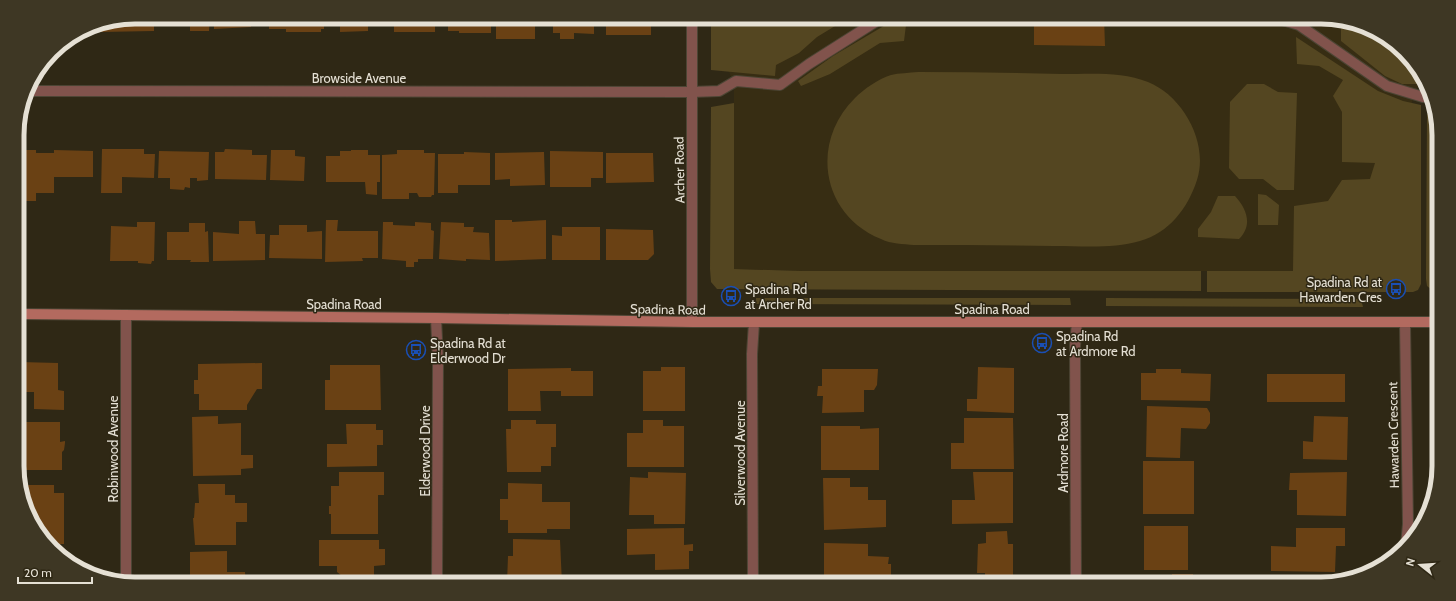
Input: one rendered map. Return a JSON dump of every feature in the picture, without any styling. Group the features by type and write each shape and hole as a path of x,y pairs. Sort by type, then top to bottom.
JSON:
{"street":[{"name":"Archer Road","path":"692,24 692,322"},
{"name":"Browside Avenue","path":"32,91 719,91 736,80 780,85 809,64 871,24"},
{"path":"1299,24 1387,86 1425,97"},
{"name":"Spadina Road","path":"24,314 754,323 1077,322 1405,324 1432,322"},
{"name":"Robinwood Avenue","path":"126,316 126,577"},
{"name":"Elderwood Drive","path":"436,318 438,360 437,577"},
{"name":"Ardmore Road","path":"1076,577 1075,346 1077,322"},
{"name":"Silverwood Avenue","path":"753,577 752,354 754,323"},
{"name":"Hawarden Crescent","path":"1405,324 1408,524 1407,537"}],"shaded area":[{"path":"711,24 838,24 817,37 799,53 776,65 775,76 711,70"},
{"path":"729,24 1329,24 1343,26 1370,35 1389,47 1400,56 1419,83 1412,102 1410,249 1293,271 802,271 734,269 734,87 729,71"},
{"path":"887,24 906,24 904,41 880,43 830,74 801,86 798,81 833,56"},
{"path":"1341,26 1370,35 1400,56 1409,67 1419,84 1402,84 1385,76 1341,41"},
{"path":"1296,37 1378,91 1403,101 1421,105 1421,284 1418,290 1413,292 1207,292 1207,271 1293,271 1294,206 1328,201 1342,180 1370,179 1375,163 1342,162 1342,112 1333,96 1343,80 1319,66 1297,64"},
{"path":"918,72 1105,74 1138,78 1148,82 1161,89 1182,109 1196,136 1200,166 1193,190 1183,209 1168,226 1150,237 1130,244 1097,246 914,245 897,244 885,241 861,228 845,213 835,195 829,176 828,156 832,135 841,116 855,98 867,88 881,79 891,75"},
{"path":"1247,84 1264,84 1278,92 1297,93 1294,190 1277,190 1263,179 1239,179 1229,168 1230,102"},
{"path":"734,103 734,269 802,271 1201,271 1201,291 717,289 711,282 710,269 711,107"},
{"path":"1427,114 1430,114 1432,135 1432,290 1427,286"},
{"path":"1258,194 1266,195 1279,205 1278,225 1258,225"},
{"path":"1218,196 1235,196 1243,206 1247,217 1247,223 1243,234 1239,239 1198,237 1198,229 1211,212"},
{"path":"756,298 1070,298 1071,305 756,304"},
{"path":"1106,298 1361,299 1363,307 1106,306"}],"building":[{"path":"154,24 154,31 100,32 100,30 120,25"},
{"path":"190,24 210,24 209,31 190,31"},
{"path":"214,24 251,24 251,27 214,29"},
{"path":"269,24 324,24 324,29 321,29 321,32 286,32 286,29 269,29"},
{"path":"340,24 377,24 377,26 368,26 368,31 340,32"},
{"path":"394,24 435,24 435,32 394,32"},
{"path":"448,24 491,24 491,33 459,33 459,31 448,31"},
{"path":"496,24 535,24 535,39 496,39"},
{"path":"553,24 594,24 594,34 574,33 574,39 560,39 560,33 553,33"},
{"path":"606,24 651,24 651,35 606,35"},
{"path":"1034,24 1104,24 1105,46 1034,45"},
{"path":"102,149 144,149 144,154 155,154 154,178 122,177 122,193 101,193"},
{"path":"225,149 252,150 252,155 267,155 266,180 215,179 215,152 224,152"},
{"path":"24,150 36,150 36,153 54,153 54,150 93,151 93,177 54,177 54,193 36,193 36,201 24,201"},
{"path":"271,150 295,150 295,156 305,157 304,181 270,180"},
{"path":"368,150 368,155 380,155 380,182 377,182 377,195 366,194 365,182 326,182 326,156 340,156 340,151"},
{"path":"397,150 424,150 424,153 435,153 434,195 431,197 419,197 417,193 409,193 409,199 382,199 382,155 397,154"},
{"path":"159,151 209,152 208,180 197,181 197,178 190,178 190,188 185,187 184,190 170,189 170,178 158,178"},
{"path":"550,151 603,152 603,178 591,178 591,187 550,187"},
{"path":"464,152 490,153 490,185 458,185 458,193 438,193 438,154 464,154"},
{"path":"544,152 545,185 510,186 510,179 495,180 495,153"},
{"path":"606,153 653,153 654,182 606,183"},
{"path":"326,220 338,220 337,231 378,231 378,258 362,258 363,261 325,262"},
{"path":"495,220 512,220 512,222 546,220 546,259 495,261"},
{"path":"239,221 255,221 256,234 265,234 265,260 213,261 213,232 239,234"},
{"path":"137,222 155,222 154,261 152,261 151,264 138,263 138,261 110,261 111,226 137,227"},
{"path":"383,222 393,222 393,225 415,226 415,222 431,223 431,230 434,231 433,259 418,259 418,262 414,262 414,267 406,267 406,261 382,259"},
{"path":"441,222 464,223 464,227 474,227 473,232 489,233 490,260 466,259 466,261 439,259"},
{"path":"189,223 205,223 205,232 208,231 209,262 167,260 167,232 189,232"},
{"path":"279,225 307,225 307,232 322,231 322,259 269,258 270,235 279,235"},
{"path":"562,227 600,227 600,260 552,260 552,235 562,236"},
{"path":"606,229 653,230 654,254 648,260 606,260"},
{"path":"24,362 58,363 58,390 64,391 64,410 34,409 34,392 24,392"},
{"path":"262,363 262,389 257,389 247,405 247,410 199,410 199,394 194,394 194,380 198,380 198,364"},
{"path":"330,365 380,365 381,410 325,410 325,380 330,380"},
{"path":"661,367 685,367 685,411 643,411 643,371 661,371"},
{"path":"978,367 1014,368 1014,413 967,411 967,399 977,399"},
{"path":"571,368 571,371 593,371 593,396 561,396 561,391 540,391 541,411 508,411 508,369"},
{"path":"822,369 878,369 877,385 874,390 864,390 864,412 822,413 823,396 817,396 818,386 822,386"},
{"path":"1156,369 1181,369 1181,373 1211,374 1210,401 1141,400 1141,373 1156,373"},
{"path":"1267,374 1345,374 1345,402 1267,402"},
{"path":"1147,406 1207,408 1210,413 1210,423 1206,429 1181,428 1180,458 1146,457"},
{"path":"218,416 218,424 241,423 241,455 253,455 253,468 241,469 241,475 193,476 192,417"},
{"path":"1314,416 1348,417 1347,460 1303,459 1303,441 1313,442"},
{"path":"964,418 1013,418 1014,469 951,469 951,443 964,443"},
{"path":"511,420 536,420 536,424 556,424 556,447 551,447 551,466 541,466 541,472 507,472 506,429 511,429"},
{"path":"643,420 663,420 663,426 684,426 684,467 627,467 627,433 643,433"},
{"path":"24,422 60,422 60,442 65,441 64,450 62,452 62,470 24,470"},
{"path":"346,424 376,424 376,430 383,430 383,445 377,445 377,466 327,467 327,444 347,444"},
{"path":"821,426 860,426 860,429 879,428 879,470 821,470"},
{"path":"1143,461 1194,461 1194,514 1143,514"},
{"path":"339,472 384,472 384,495 378,495 378,534 331,534 331,514 329,514 329,506 331,506 331,486 339,486"},
{"path":"648,472 686,473 685,524 654,524 654,515 629,515 630,477 648,478"},
{"path":"973,472 1013,472 1013,523 952,524 952,500 975,500"},
{"path":"1347,472 1346,516 1297,515 1297,490 1289,490 1290,473"},
{"path":"823,478 850,478 850,487 868,487 868,500 886,500 886,527 824,530"},
{"path":"508,483 542,484 542,502 570,502 570,529 547,529 547,533 508,533 508,520 500,520 500,499 508,499"},
{"path":"198,484 225,484 225,495 235,495 235,503 247,503 247,522 236,522 236,545 195,545 193,518 195,503 199,503"},
{"path":"26,485 54,485 54,493 64,493 64,544 56,544 35,515"},
{"path":"1144,526 1188,526 1188,570 1144,570"},
{"path":"684,528 684,545 693,544 693,551 689,551 689,569 655,570 655,554 627,555 627,529"},
{"path":"1296,528 1345,528 1345,546 1336,546 1335,572 1271,571 1271,546 1296,547"},
{"path":"1007,531 1008,544 1013,544 1013,577 985,577 985,573 977,573 978,544 986,543 986,532"},
{"path":"513,539 560,540 562,577 507,577 508,556 513,556"},
{"path":"319,540 379,540 379,549 385,549 385,565 374,566 374,577 342,576 337,572 337,566 319,566"},
{"path":"824,543 868,544 868,556 889,557 888,564 891,564 891,577 824,577"},
{"path":"227,551 227,572 245,572 245,577 190,577 190,552"},
{"path":"1172,574 1193,574 1193,577 1172,577"}],"place":[{"name":"Spadina Rd at Hawarden Cres","path":"1396,289"},
{"name":"Spadina Rd at Archer Rd","path":"731,296"},
{"name":"Spadina Rd at Ardmore Rd","path":"1042,343"},
{"name":"Spadina Rd at Elderwood Dr","path":"416,350"}]}
